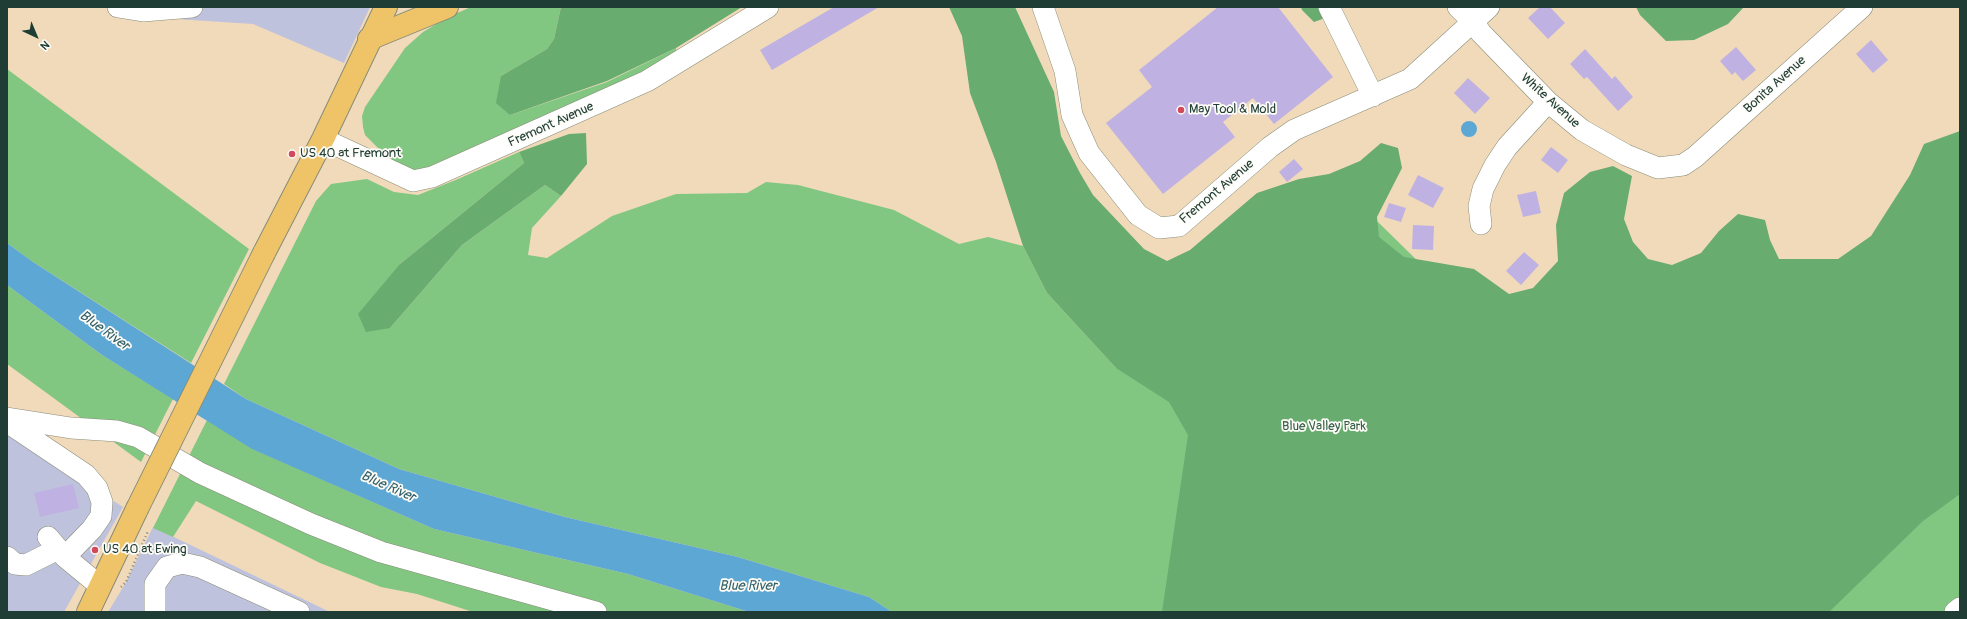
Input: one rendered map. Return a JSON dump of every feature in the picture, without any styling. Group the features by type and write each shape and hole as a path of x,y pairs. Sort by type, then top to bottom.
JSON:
{"main road":[{"path":"88,612 137,509 264,253 323,139 369,39 386,7"},
{"path":"369,39 447,7"}],"street":[{"path":"118,7 142,12 192,7"},
{"name":"Fremont Avenue","path":"323,139 413,180 432,177 597,105 647,81 768,7"},
{"name":"Fremont Avenue","path":"1043,7 1066,71 1072,115 1089,153 1138,215 1159,228 1178,226 1270,147 1294,130 1410,79 1489,7"},
{"path":"1329,7 1373,96"},
{"name":"White Avenue","path":"1458,7 1474,22 1481,33 1548,102 1582,130 1626,155 1658,168 1683,165 1687,162"},
{"name":"Bonita Avenue","path":"1687,162 1862,7"},
{"path":"1481,224 1479,206 1483,189 1495,165 1507,147 1548,102"},
{"path":"7,418 71,428 117,431 138,437 200,473 311,524 381,552 596,612"},
{"path":"7,422 86,475 97,488 102,502 101,516 92,529 26,565 15,564 7,557"},
{"path":"57,548 100,586"},
{"path":"155,612 156,584 167,567 182,563 200,566 299,612"},
{"path":"1955,612 1960,608"}],"shaded area":[{"path":"135,7 370,7 344,63 253,24 130,16"},
{"path":"7,432 123,507 64,612 7,612"},
{"path":"153,527 328,611 333,612 108,612 125,584"}],"green space":[{"path":"471,7 561,7 554,39 547,49 501,76 510,115 607,82 676,48 677,56 432,170 414,171 391,161 365,135 362,116 365,107 405,48 423,32 448,17"},
{"path":"561,7 742,7 676,48 607,81 510,115 496,103 501,76 547,49 554,39"},
{"name":"Blue Valley Park","path":"949,7 1015,7 1054,92 1061,136 1093,195 1144,249 1167,261 1190,250 1257,193 1299,179 1329,174 1360,161 1381,143 1398,148 1402,168 1377,217 1379,237 1404,257 1474,269 1509,294 1533,288 1558,261 1556,225 1564,193 1590,172 1613,166 1632,176 1624,219 1633,242 1648,259 1672,265 1701,253 1719,231 1738,214 1765,220 1770,240 1779,259 1838,259 1871,236 1910,175 1924,144 1960,131 1960,494 1923,521 1829,612 1162,612 1188,435 1169,402 1116,368 1047,293 1023,246 996,162 970,93 962,36"},
{"path":"1301,7 1335,7 1328,17 1314,22 1302,10"},
{"path":"1636,7 1744,7 1728,24 1694,40 1666,41 1640,15"},
{"path":"7,69 249,249 191,363 33,262 7,243"},
{"path":"586,133 587,164 561,196 545,185 462,245 390,328 366,332 358,314 400,264 524,163 519,152 569,134"},
{"path":"519,152 524,163 400,264 390,328 462,245 545,185 561,196 532,228 528,255 547,258 612,216 676,194 747,193 766,182 798,185 894,210 959,244 988,237 1023,246 1047,293 1116,368 1329,174 1481,323 1960,269 1960,605 1952,612 892,612 869,597 738,557 565,517 399,469 246,399 224,384 316,201 331,184 367,179 394,192 418,195"},
{"path":"7,285 102,355 173,399 141,462 7,364"},
{"path":"207,420 253,449 434,529 628,574 749,612 473,612 417,594 381,587 320,563 196,501 173,537 153,528"}],"water":[{"path":"1469,121 1475,123 1477,129 1475,135 1469,137 1463,135 1461,129 1463,123"},
{"name":"Blue River","path":"7,243 33,262 246,399 399,469 565,517 738,557 869,597 892,612 749,612 628,574 434,529 252,449 102,355 7,285"}],"building":[{"path":"834,7 879,7 772,70 760,50"},
{"name":"May Tool & Mold","path":"1218,7 1278,7 1333,77 1274,124 1253,98 1223,122 1235,137 1163,194 1106,123 1152,87 1139,70"},
{"path":"1540,7 1550,7 1565,23 1548,39 1528,18"},
{"path":"1871,40 1888,60 1873,73 1856,54"},
{"path":"1736,47 1756,70 1743,81 1735,72 1732,75 1720,61"},
{"path":"1585,49 1612,79 1615,76 1633,97 1618,111 1587,77 1584,79 1570,64"},
{"path":"1468,78 1490,98 1475,114 1454,93"},
{"path":"1551,147 1568,160 1558,173 1541,160"},
{"path":"1294,159 1303,169 1287,182 1279,172"},
{"path":"1418,175 1444,188 1433,208 1408,195"},
{"path":"1536,191 1541,213 1523,217 1517,195"},
{"path":"1389,203 1406,208 1401,222 1384,217"},
{"path":"1413,225 1434,226 1433,250 1412,249"},
{"path":"1524,252 1539,265 1521,285 1506,271"},
{"path":"73,484 79,508 40,517 34,493"}],"place":[{"name":"May Tool & Mold","path":"1181,110"},
{"name":"US 40 at Fremont","path":"292,154"},
{"name":"US 40 at Ewing","path":"95,550"}]}
